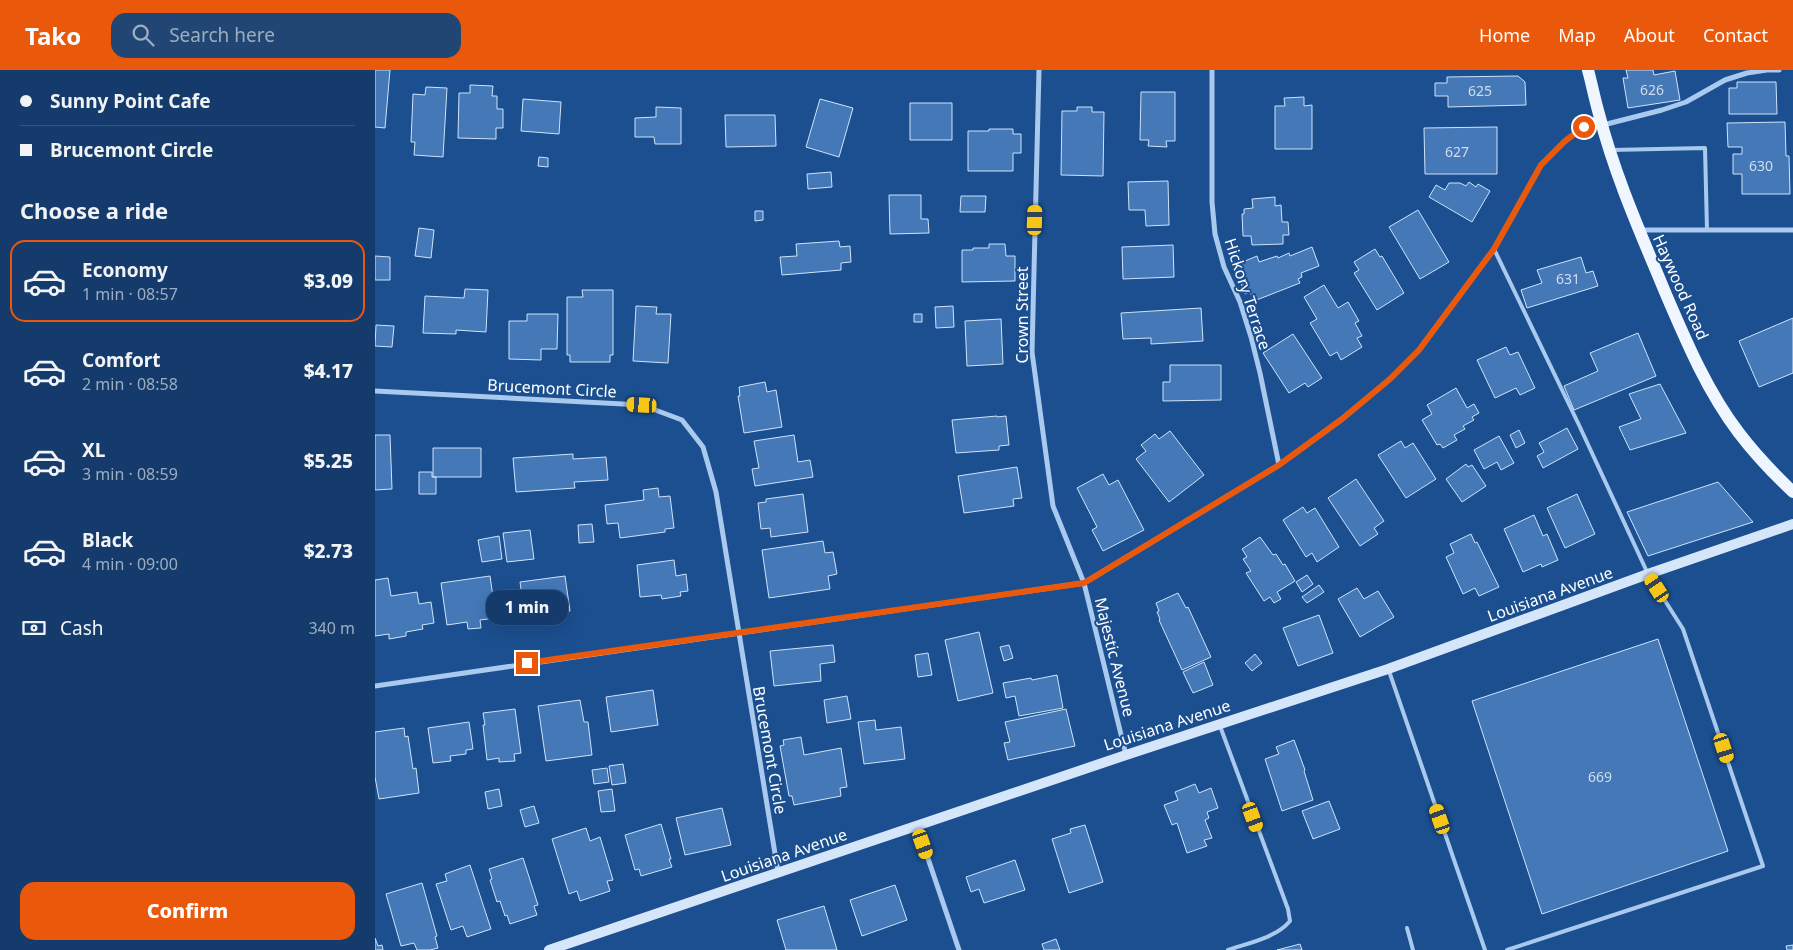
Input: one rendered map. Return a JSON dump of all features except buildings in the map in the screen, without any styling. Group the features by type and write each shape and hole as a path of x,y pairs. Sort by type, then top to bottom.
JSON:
{"main road":[{"name":"Haywood Road","path":"1589,70 1610,150 1639,230 1682,331 1708,384 1739,433 1793,492"}],"street":[{"name":"Crown Street","path":"1039,70 1032,352 1053,506 1084,583"},
{"name":"Hickory Terrace","path":"1212,70 1212,202 1215,234 1251,337 1279,465"},
{"path":"1601,121 1662,110 1686,102 1725,80 1747,73 1779,70"},
{"name":"Majestic Avenue","path":"1126,755 1084,583 1279,465 1342,419 1390,379 1419,350 1494,249 1541,165 1565,141 1601,121"},
{"path":"1639,230 1793,230"},
{"name":"Brucemont Circle","path":"375,391 642,405 682,420 703,447 715,492 778,872"},
{"name":"Louisiana Avenue","path":"549,950 1126,755 1388,669 1648,574 1793,524"},
{"path":"375,686 1084,583"},
{"path":"917,826 959,950"}],"lane":[{"path":"1610,150 1705,148 1707,230"},
{"path":"1494,249 1648,574 1683,629 1763,866 1507,950"},
{"path":"1388,669 1485,950"},
{"path":"1219,724 1288,909 1290,921 1285,927 1268,936 1228,950"},
{"path":"1407,928 1413,950"}],"route":[{"path":"527,663 1084,583 1279,465 1342,419 1390,379 1419,350 1453,307 1494,249 1541,165 1565,141 1584,127"}]}
